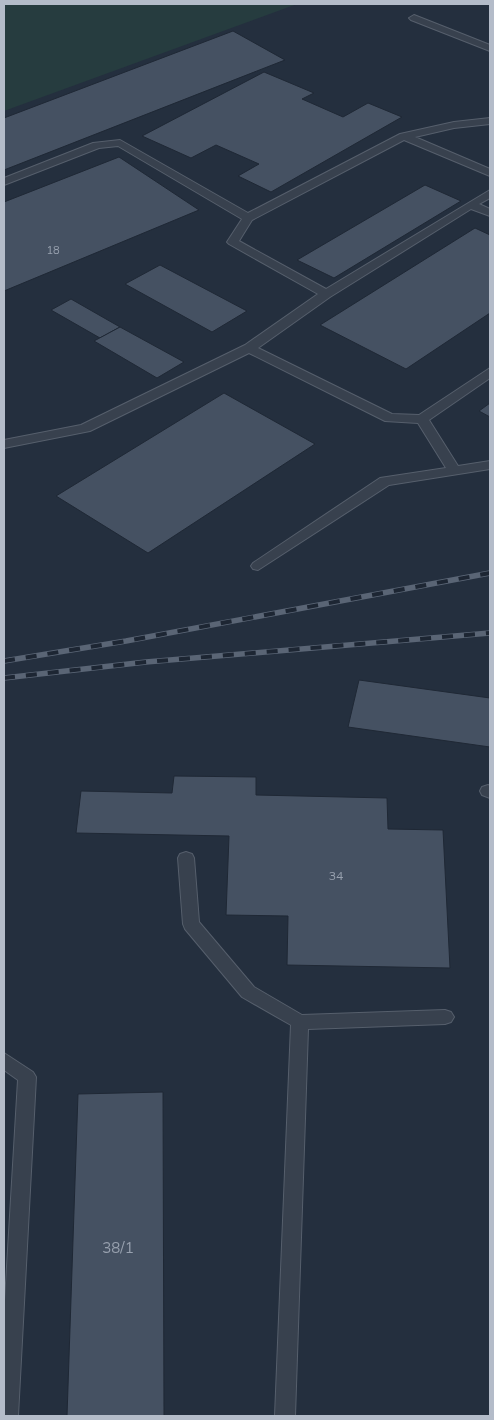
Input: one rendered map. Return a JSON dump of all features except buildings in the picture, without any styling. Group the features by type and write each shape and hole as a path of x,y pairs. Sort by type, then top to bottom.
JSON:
{"lane":[{"path":"414,18 490,48"},
{"path":"326,294 233,242 248,218 404,136 454,124 490,121"},
{"path":"404,136 490,173"},
{"path":"4,182 97,145 120,143 248,218"},
{"path":"4,444 85,428 249,348 326,294 490,193"},
{"path":"471,204 490,213"},
{"path":"249,348 390,418 422,419 490,372"},
{"path":"422,419 454,471"},
{"path":"258,566 385,481 490,465"},
{"path":"186,858 191,924 248,992 300,1022 445,1017"},
{"path":"285,1416 300,1022"},
{"path":"4,1060 27,1077 8,1416"}],"green space":[{"path":"4,4 297,4 4,111"}],"railway":[{"path":"4,661 126,641 490,573"},
{"path":"4,678 146,662 490,633"}]}
